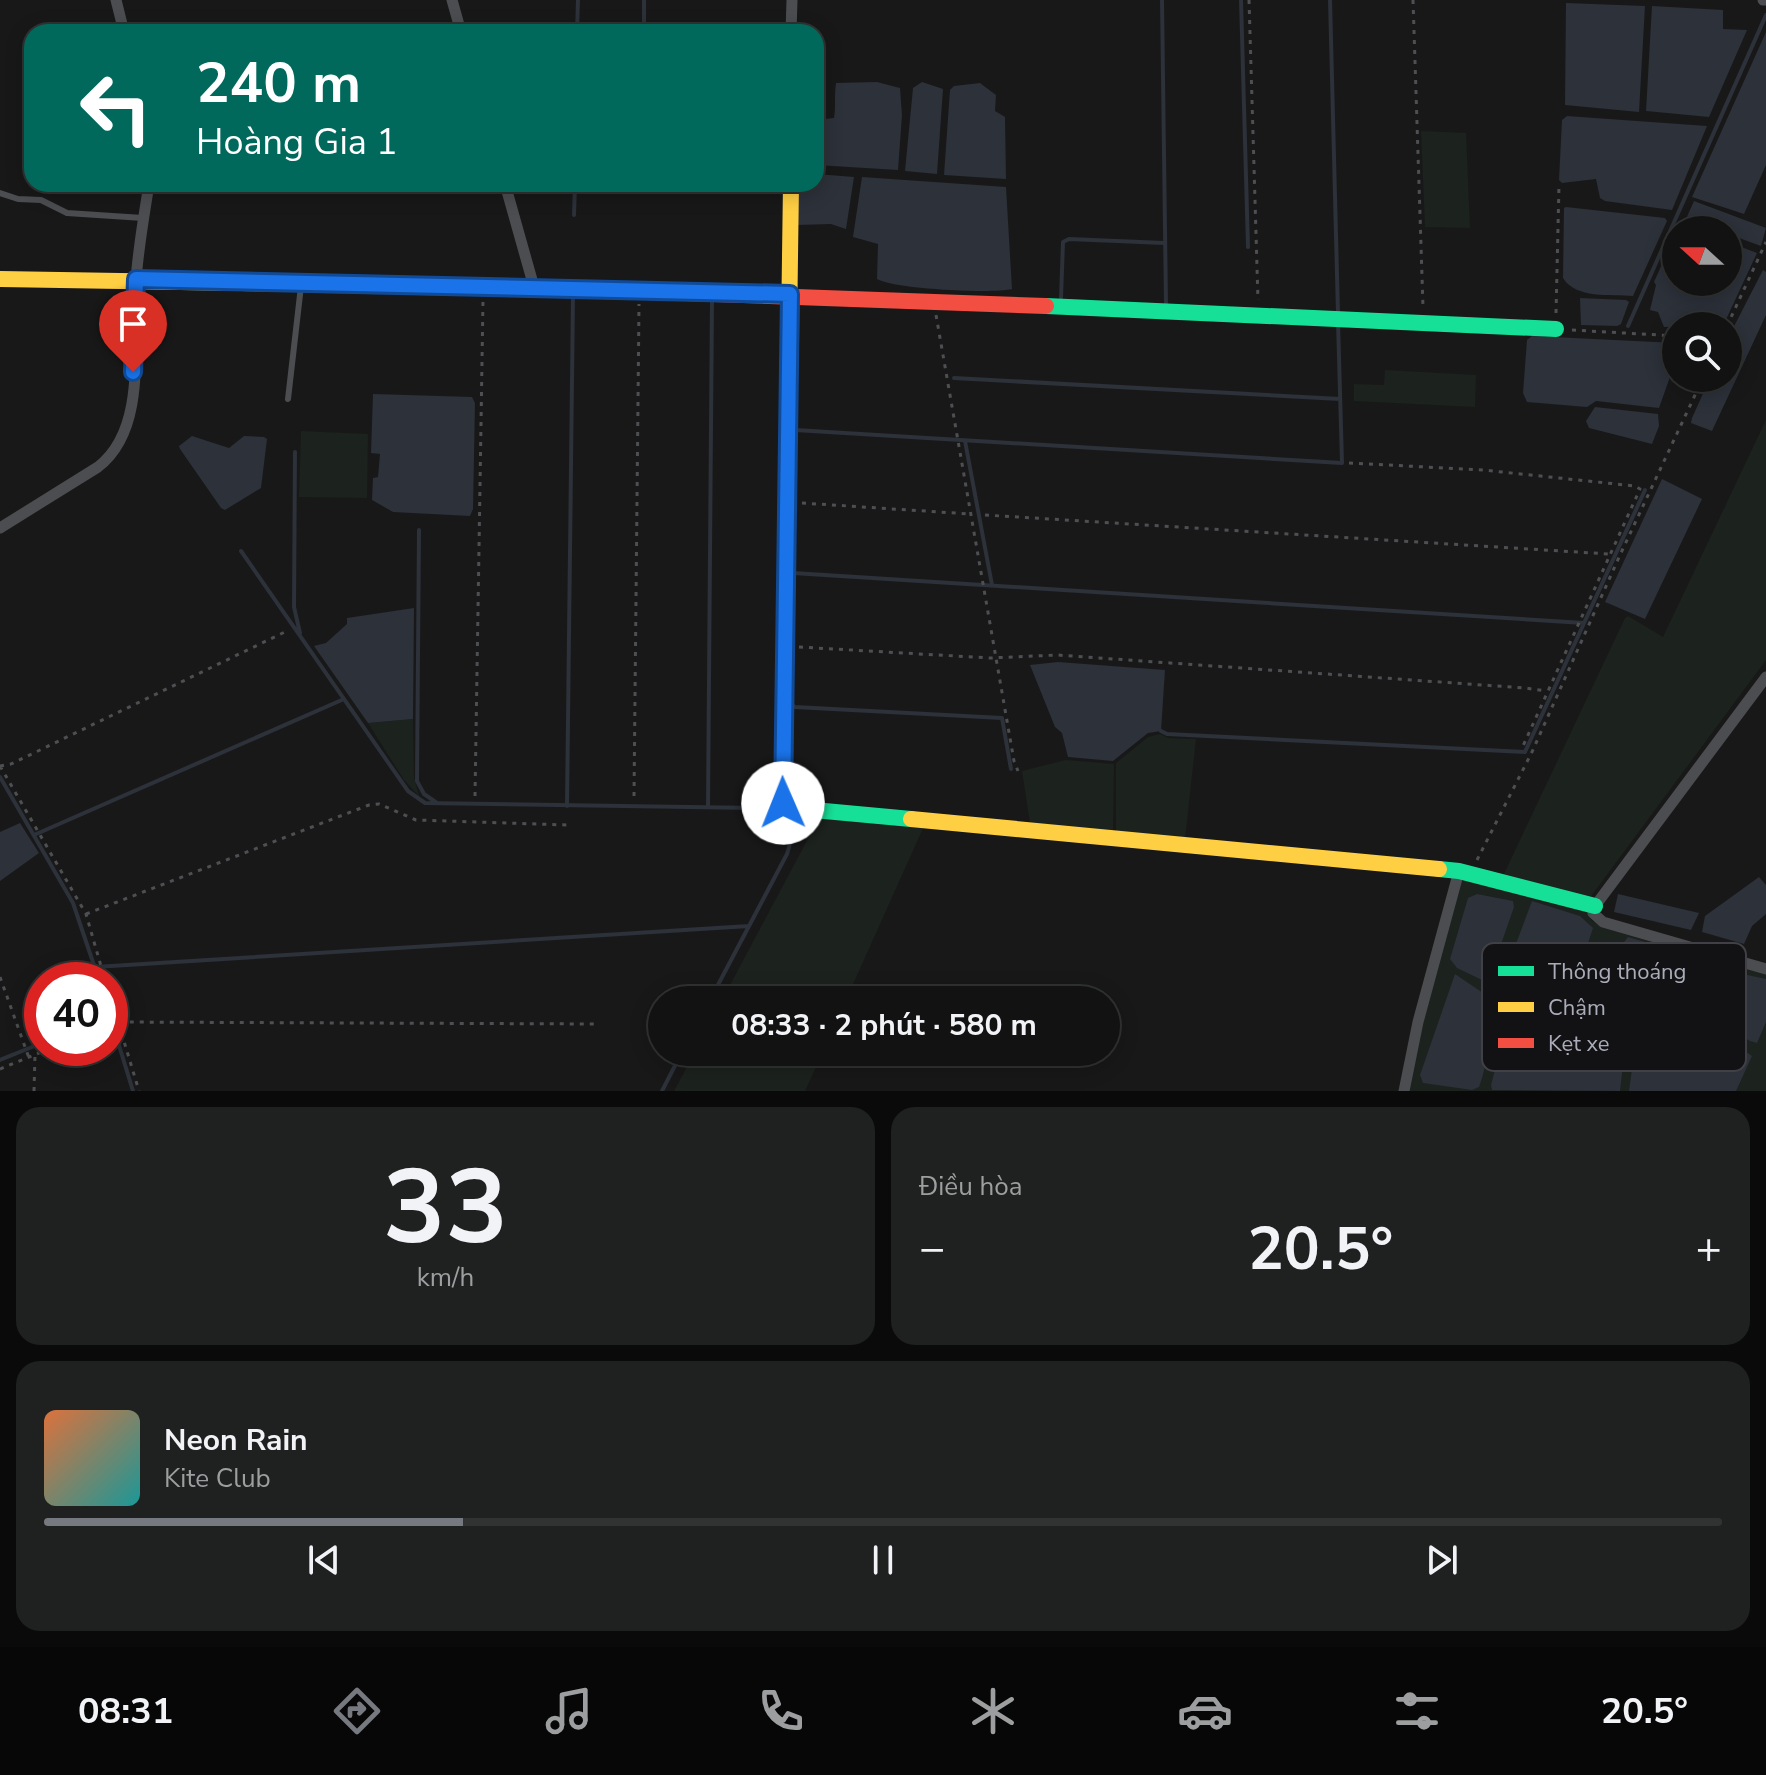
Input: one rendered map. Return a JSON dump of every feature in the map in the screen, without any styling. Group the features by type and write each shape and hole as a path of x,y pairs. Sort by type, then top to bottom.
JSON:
{"street":[{"path":"116,0 122,24"},
{"path":"452,0 459,24"},
{"path":"791,24 792,0"},
{"path":"0,528 98,467 116,450 130,419 136,279 148,192"},
{"path":"507,192 534,287"},
{"path":"791,192 783,803 792,808 1464,872 1595,906"},
{"path":"0,279 302,282 790,294 1556,329"},
{"path":"1676,943 1603,922 1593,913 1595,906 1766,677"},
{"path":"1404,1091 1418,1022 1464,872"},
{"path":"1746,963 1766,969"}],"lane":[{"path":"0,193 18,199 41,200 67,213 144,218"},
{"path":"288,399 302,282"}],"path":[{"path":"1249,0 1258,315"},
{"path":"1413,0 1424,323"},
{"path":"1559,185 1556,329 1662,335"},
{"path":"1734,312 1766,242"},
{"path":"475,796 483,286"},
{"path":"634,796 639,290"},
{"path":"933,300 1018,771"},
{"path":"1464,872 1532,752 1696,392"},
{"path":"1349,463 1483,470 1640,489 1523,746"},
{"path":"787,502 971,514"},
{"path":"985,515 1609,554"},
{"path":"100,962 86,914 0,766 11,764 289,630"},
{"path":"784,646 996,658 1057,655 1546,691"},
{"path":"86,914 369,805 379,804 416,820 567,825"},
{"path":"0,977 24,1044"},
{"path":"128,1022 595,1024"},
{"path":"128,1055 139,1091"},
{"path":"0,1069 24,1060"},
{"path":"34,1091 35,1066"}],"shaded area":[{"path":"1566,3 1645,6 1639,112 1565,105"},
{"path":"1652,6 1723,10 1723,29 1747,30 1709,117 1646,111"},
{"path":"1766,32 1766,165 1744,214 1692,197"},
{"path":"877,82 900,88 902,115 898,170 824,165 824,119 834,118 836,83"},
{"path":"922,82 943,89 937,174 905,171 913,88"},
{"path":"980,83 996,95 995,111 1005,117 1006,179 944,175 950,90 954,86"},
{"path":"1567,116 1707,126 1672,210 1605,201 1600,198 1596,179 1562,183 1559,180 1562,120"},
{"path":"1421,131 1466,133 1470,228 1425,227"},
{"path":"824,175 854,177 846,229 831,224 797,225 797,192 824,192"},
{"path":"862,177 1006,187 1012,289 943,290 877,279 878,244 853,237"},
{"path":"1694,201 1734,216 1687,216"},
{"path":"1564,208 1662,218 1662,232 1633,296 1585,292 1569,285 1563,278"},
{"path":"1742,219 1766,228 1761,246 1742,239"},
{"path":"1742,247 1757,253 1742,285"},
{"path":"1662,264 1662,296 1737,296 1730,312 1662,312 1662,322 1658,312 1650,310 1656,285 1654,282"},
{"path":"1763,270 1766,272 1766,315 1742,367 1742,312"},
{"path":"1580,298 1629,302 1621,324 1617,326 1581,325"},
{"path":"1532,336 1662,342 1662,392 1665,392 1659,408 1596,401 1587,407 1527,402 1523,393 1527,340"},
{"path":"1385,370 1476,375 1475,407 1354,401 1354,384 1384,385"},
{"path":"1704,392 1730,392 1712,431 1691,423"},
{"path":"373,394 472,397 475,403 473,509 470,516 393,512 372,500 373,478 378,477 380,454 371,453"},
{"path":"1595,407 1658,414 1659,426 1652,444 1589,428 1586,421"},
{"path":"1766,420 1766,660 1589,899 1503,876 1625,618 1628,616 1663,637"},
{"path":"301,431 368,434 367,498 299,497"},
{"path":"192,436 229,448 244,436 267,439 261,488 225,510 221,508 180,449 179,446"},
{"path":"1662,479 1702,499 1645,619 1605,602"},
{"path":"414,608 413,719 368,723 314,646 326,643 347,624 347,618"},
{"path":"1058,662 1165,670 1161,731 1148,733 1113,761 1068,757 1062,733 1055,727 1030,665"},
{"path":"413,719 414,777 419,796 404,780 368,723"},
{"path":"1160,734 1168,738 1196,739 1185,839 1116,832 1116,763 1148,737"},
{"path":"1066,760 1114,764 1113,833 1030,823 1022,771"},
{"path":"819,818 924,826 852,986 729,986"},
{"path":"20,823 39,853 0,881 0,832"},
{"path":"1759,877 1766,885 1766,914 1752,926 1744,943 1702,932 1705,916"},
{"path":"1466,879 1588,912 1591,920 1599,925 1662,943 1482,943 1482,1071 1746,1071 1746,967 1766,973 1766,1091 1408,1091 1419,1035 1460,882"},
{"path":"1477,894 1513,901 1514,907 1501,943 1482,943 1482,980 1457,968 1450,959 1468,898"},
{"path":"1618,894 1699,913 1691,930 1614,912"},
{"path":"1532,901 1580,916 1593,928 1588,943 1516,943"},
{"path":"1628,937 1649,943 1623,943"},
{"path":"1455,974 1482,992 1483,1071 1479,1087 1472,1090 1423,1083 1420,1075"},
{"path":"1746,975 1766,979 1766,1022 1757,1043 1746,1039"},
{"path":"1746,1052 1752,1056 1746,1069"},
{"path":"687,1066 817,1066 805,1091 674,1091"},
{"path":"1495,1071 1622,1071 1620,1091 1492,1090"},
{"path":"1632,1071 1745,1071 1736,1091 1629,1091"}],"waterway":[{"path":"577,24 578,0"},
{"path":"644,0 644,24"},
{"path":"1162,0 1166,305"},
{"path":"1241,0 1248,247"},
{"path":"1330,0 1338,313"},
{"path":"1628,326 1766,15"},
{"path":"574,215 575,192"},
{"path":"1061,298 1063,242 1069,239 1164,243"},
{"path":"316,291 462,294"},
{"path":"567,806 573,296"},
{"path":"708,807 712,299"},
{"path":"796,380 798,306"},
{"path":"795,430 1342,463 1338,322"},
{"path":"954,378 1340,399"},
{"path":"965,441 992,585"},
{"path":"295,452 294,607 300,633"},
{"path":"1161,731 1167,734 1525,752 1645,490"},
{"path":"419,530 417,781 424,794 437,803"},
{"path":"241,551 408,791 425,803 755,808 767,801 776,779"},
{"path":"793,573 1584,623"},
{"path":"34,835 344,699"},
{"path":"790,704 795,707 1002,718 1011,769"},
{"path":"0,777 73,903 93,962"},
{"path":"717,986 790,844 790,824 768,801"},
{"path":"128,965 749,926"},
{"path":"0,1060 24,1050"},
{"path":"125,1066 133,1091"},
{"path":"662,1091 675,1066"}],"traffic: fast":[{"path":"1046,306 1556,329"},
{"path":"786,548 783,803 792,808 911,819"},
{"path":"1439,869 1459,871 1595,906"}],"traffic: slow":[{"path":"786,548 791,192"},
{"path":"0,279 545,288"},
{"path":"911,819 1439,869"}],"traffic: jam":[{"path":"545,288 1046,306"}],"route":[{"path":"133,372 136,279 790,294 783,803"}]}
